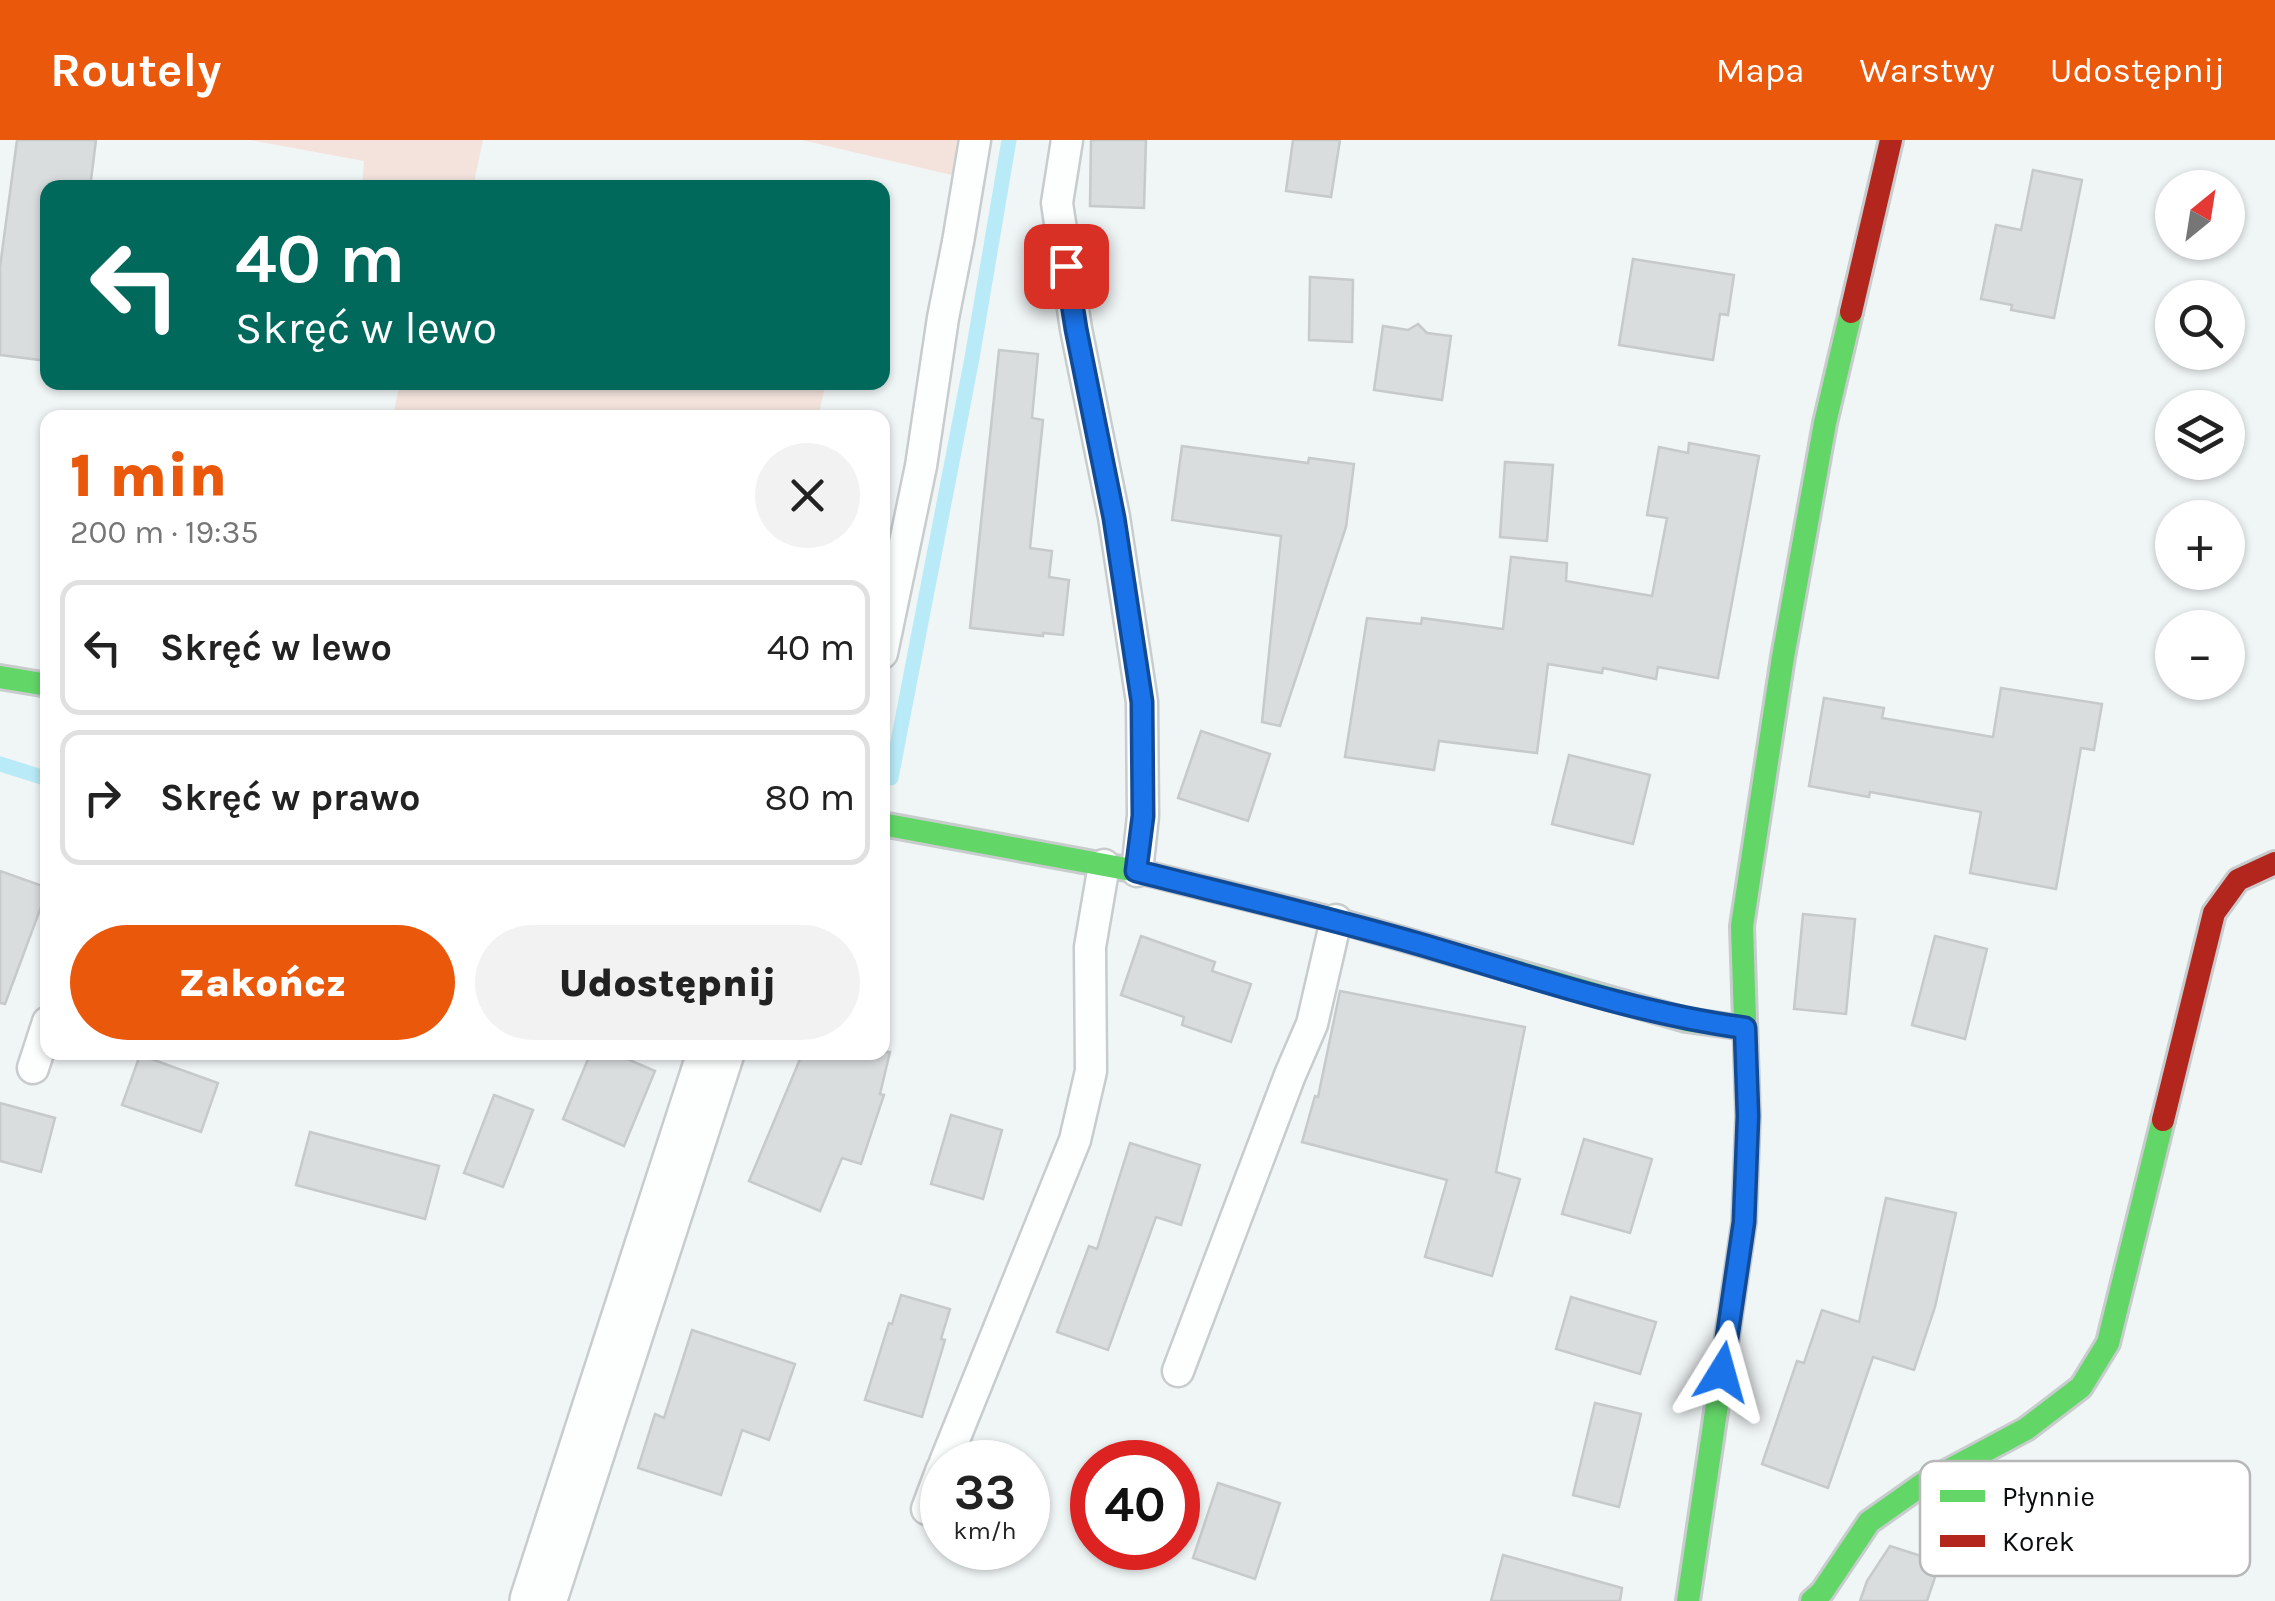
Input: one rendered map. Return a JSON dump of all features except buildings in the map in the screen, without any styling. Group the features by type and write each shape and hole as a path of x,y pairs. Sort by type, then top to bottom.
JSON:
{"street":[{"path":"1688,1601 1744,1222 1748,1116 1742,926 1783,656 1825,424 1892,140"},
{"path":"0,676 40,684"},
{"path":"890,825 1136,871 1336,920 1668,1015 1745,1028"},
{"path":"1966,1461 2026,1429 2081,1388 2108,1343 2214,913 2238,880 2275,863"},
{"path":"538,1601 713,1060"},
{"path":"1812,1601 1869,1522 1920,1486"}],"lane":[{"path":"890,615 921,466 975,140"},
{"path":"1067,140 1056,203 1076,329 1114,518 1142,702 1143,816 1136,871"},
{"path":"955,1440 1076,1140 1090,1071 1090,947 1104,865"},
{"path":"1178,1370 1312,1024 1336,920"},
{"path":"33,1068 40,1047"}],"shaded area":[{"path":"250,140 483,140 474,180 363,180 364,161"},
{"path":"802,140 957,140 952,175"},
{"path":"398,390 824,390 820,410 394,410"}],"waterway":[{"path":"891,778 972,358 1009,140"},
{"path":"0,764 40,776"}],"traffic: fast":[{"path":"1688,1601 1744,1222 1748,1116 1742,926 1783,657 1825,423 1851,312"},
{"path":"0,677 40,684"},
{"path":"890,825 1137,871 1336,920 1686,1020 1745,1028"},
{"path":"1966,1461 2026,1429 2081,1387 2108,1343 2163,1120"},
{"path":"1812,1601 1869,1522 1920,1486"}],"traffic: jam":[{"path":"1851,312 1891,140"},
{"path":"2163,1120 2214,913 2238,880 2275,863"}],"route":[{"path":"1066,266 1114,518 1142,702 1143,816 1136,871 1336,920 1686,1020 1745,1028 1748,1116 1744,1222 1722,1372"}]}
